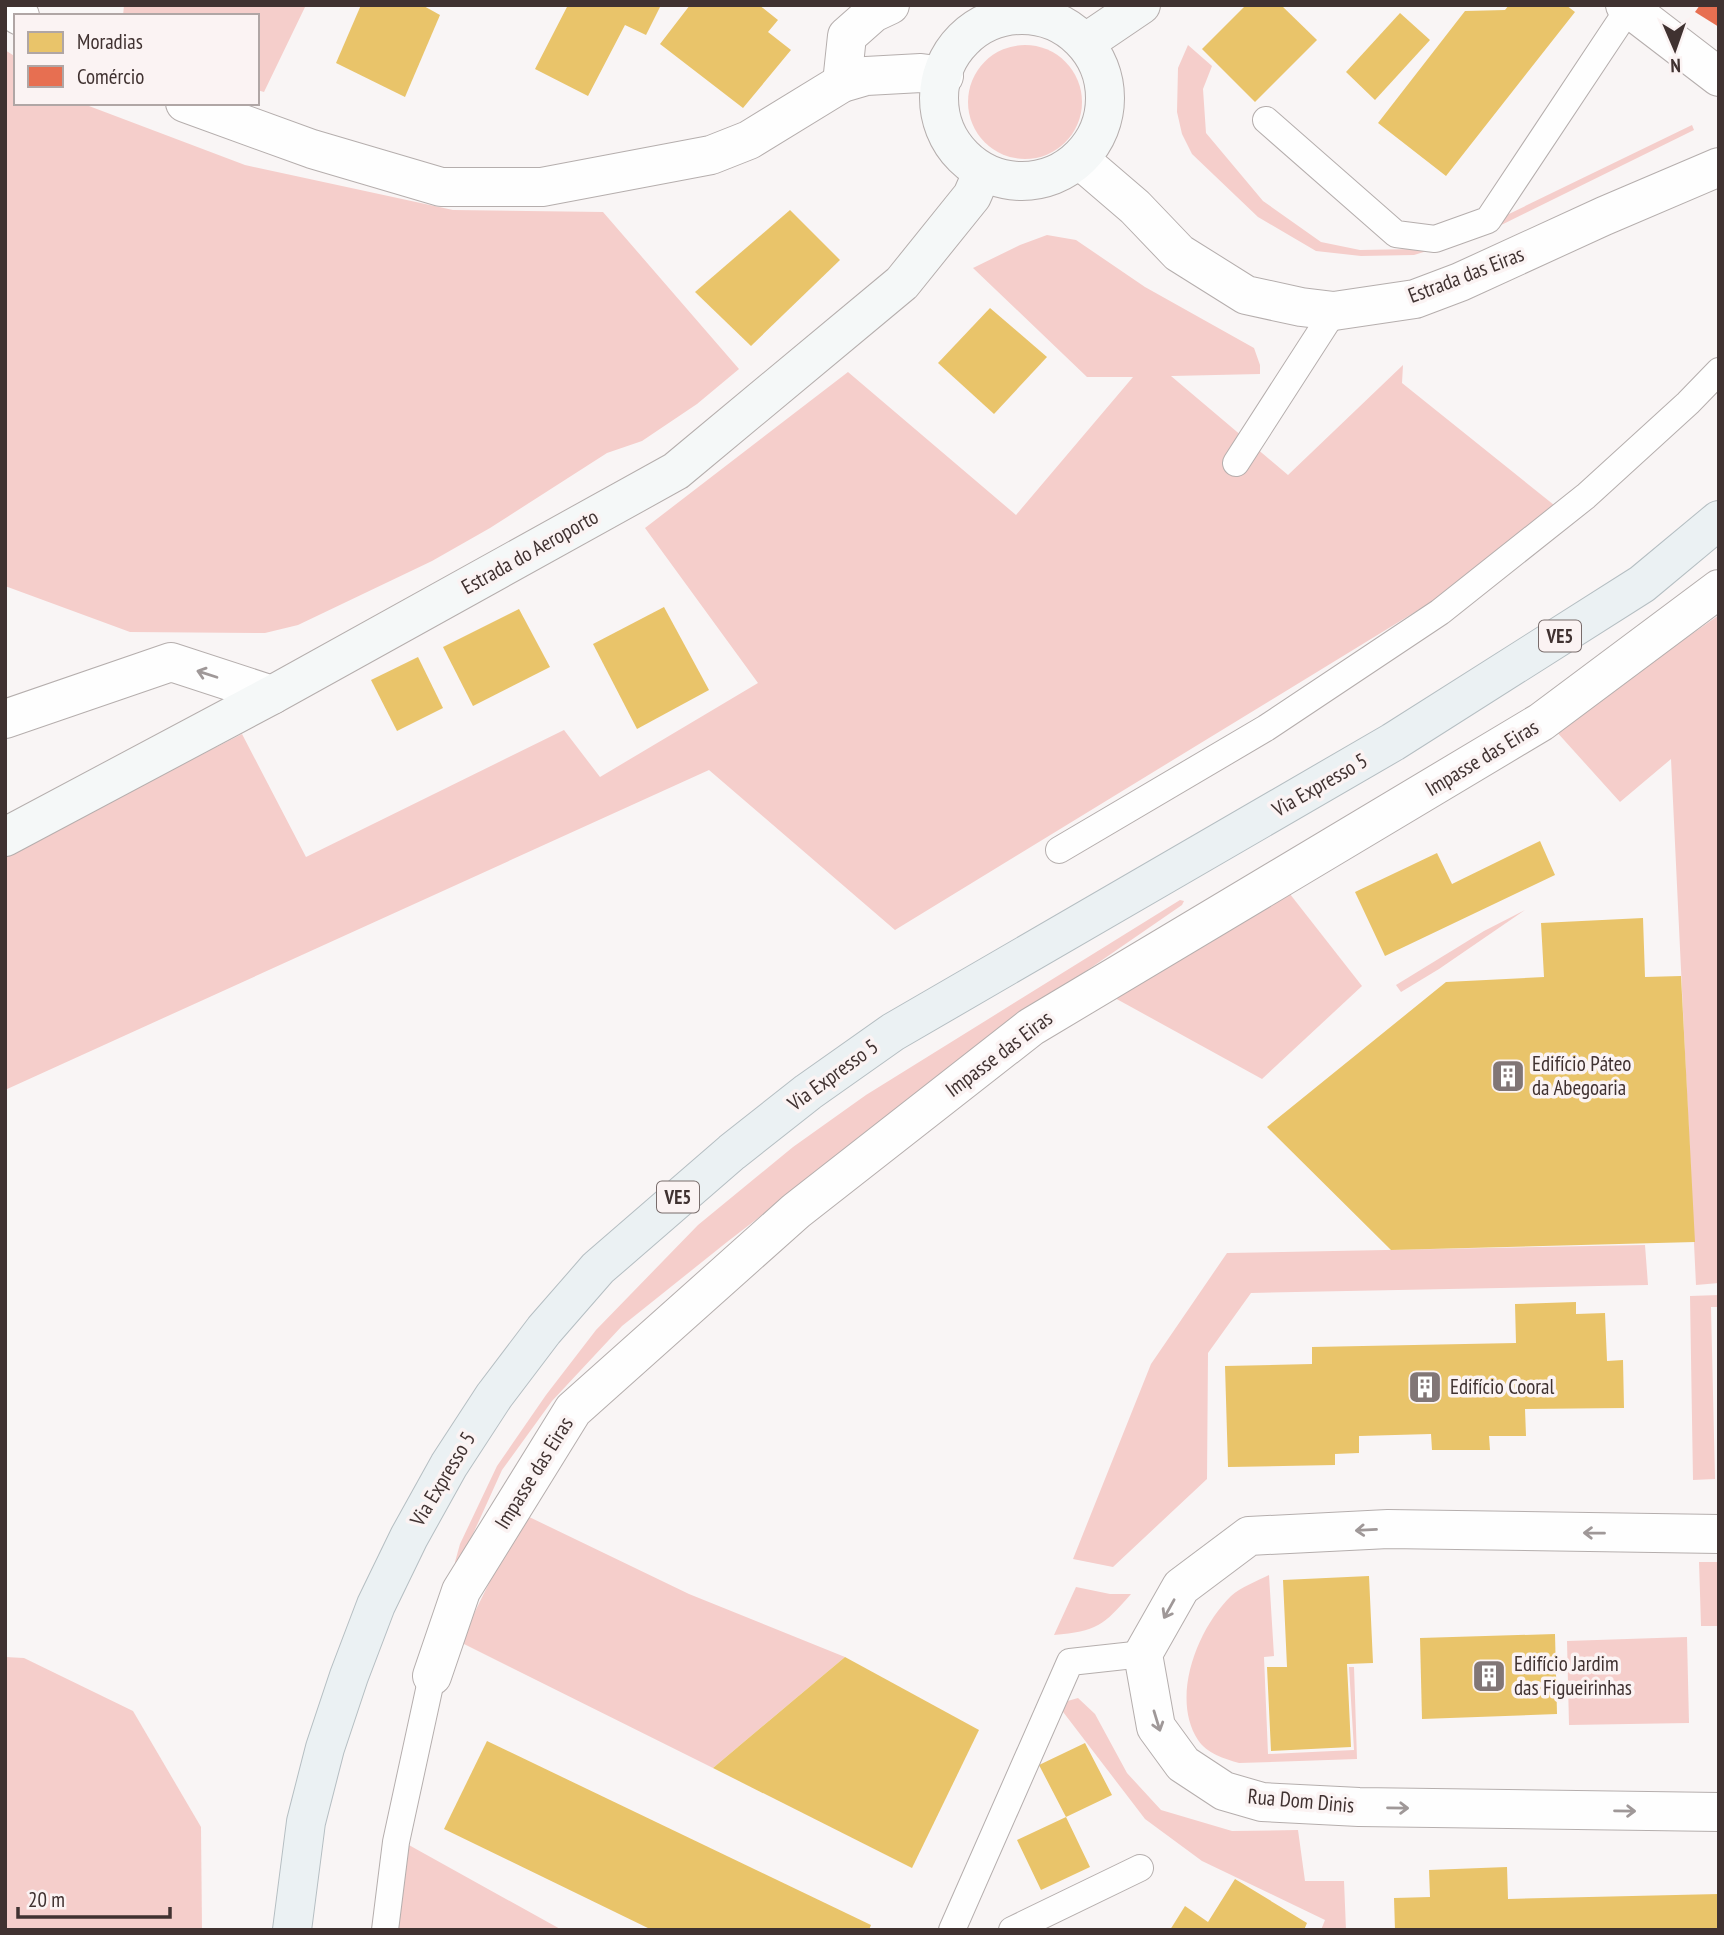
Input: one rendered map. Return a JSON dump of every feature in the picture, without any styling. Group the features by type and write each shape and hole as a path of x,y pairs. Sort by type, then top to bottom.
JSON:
{"main road":[{"path":"1085,43 1142,5"},
{"path":"1009,15 1037,15 1062,24 1085,43 1097,65 1104,93 1101,121 1089,147 1079,159 1059,173 1037,180 1016,182 982,173 959,153 946,127 943,104 946,60 962,38 984,23 1009,15"},
{"name":"Estrada do Aeroporto","path":"5,836 272,695 676,471 902,283 972,196 982,173"},
{"name":"Via Expresso 5","path":"292,1930 306,1822 325,1748 376,1605 409,1537 449,1465 494,1396 544,1330 598,1268 732,1152 808,1092 893,1032 1393,742 1642,584 1719,520"}],"street":[{"path":"842,83 847,36 873,13 890,5"},
{"path":"1627,7 1719,77"},
{"path":"191,105 312,149 441,187 542,187 711,155 749,140 842,83 866,76 921,73 944,76"},
{"name":"Estrada das Eiras","path":"1079,159 1135,206 1179,253 1246,295 1334,311 1415,299 1460,282 1719,167"},
{"name":"Impasse das Eiras","path":"432,1676 461,1591 573,1410 796,1212 1031,1027 1541,722 1719,589"},
{"path":"5,719 171,662 272,695"},
{"path":"1143,1654 1181,1587 1249,1535 1388,1529 1719,1534"},
{"name":"Rua Dom Dinis","path":"1143,1654 1156,1727 1182,1764 1224,1791 1262,1802 1359,1807 1719,1812"}],"lane":[{"path":"1266,120 1396,234 1435,239 1488,220 1627,7"},
{"path":"1236,463 1334,311"},
{"path":"1059,850 1266,728 1440,612 1586,496 1719,371"},
{"path":"952,1930 1070,1662 1143,1654"},
{"path":"385,1930 396,1842 432,1676"},
{"path":"1012,1930 1140,1868"}],"shaded area":[{"path":"124,5 306,5 264,92 259,91 259,14 123,14"},
{"path":"1025,45 1047,50 1065,62 1077,80 1082,102 1077,124 1065,142 1047,154 1025,159 1003,154 985,142 973,124 968,102 973,80 985,62 1003,50"},
{"path":"1188,45 1212,66 1203,89 1206,133 1263,201 1321,242 1360,250 1414,249 1482,227 1692,125 1694,130 1485,233 1414,255 1361,256 1316,251 1258,217 1192,154 1182,134 1177,112 1178,68"},
{"path":"5,50 14,56 14,105 86,105 245,165 453,210 603,212 739,369 697,404 642,441 607,453 490,528 432,561 298,625 265,633 130,632 5,586"},
{"path":"1047,235 1076,240 1145,287 1254,348 1260,374 1171,376 1288,475 1403,365 1402,383 1554,505 1433,601 895,930 709,770 5,1090 5,855 242,734 306,857 564,730 600,777 758,683 645,528 848,372 1016,515 1133,377 1087,377 973,268"},
{"path":"1719,615 1719,1283 1696,1285 1671,759 1620,802 1555,730"},
{"path":"1286,889 1362,986 1262,1079 1113,997"},
{"path":"1180,900 1184,901 1182,905 1018,1018 622,1326 552,1401 502,1470 456,1575 455,1562 460,1544 497,1466 546,1395 596,1330 698,1225 793,1147 866,1095"},
{"path":"1525,910 1401,992 1396,985 1484,931"},
{"path":"1645,1245 1648,1285 1251,1293 1208,1353 1207,1479 1113,1567 1073,1559 1151,1364 1227,1253"},
{"path":"1719,1295 1719,1307 1711,1307 1715,1479 1693,1480 1690,1296"},
{"path":"523,1514 689,1594 845,1657 713,1768 460,1642"},
{"path":"1699,1562 1719,1562 1719,1626 1701,1626"},
{"path":"1269,1575 1274,1656 1264,1657 1268,1754 1354,1750 1349,1667 1354,1667 1357,1759 1239,1763 1211,1752 1198,1740 1190,1723 1187,1684 1199,1644 1208,1626 1231,1596"},
{"path":"1076,1587 1110,1594 1131,1594 1098,1625 1090,1629 1054,1635"},
{"path":"1687,1637 1689,1723 1569,1725 1567,1641"},
{"path":"5,1657 24,1658 133,1711 201,1827 202,1930 5,1930"},
{"path":"1078,1698 1095,1714 1127,1773 1161,1810 1232,1831 1298,1830 1305,1881 1344,1881 1346,1930 1321,1930 1325,1920 1202,1861 1145,1819 1057,1704"},
{"path":"400,1840 416,1849 562,1930 394,1930"}],"building: Moradias":[{"path":"361,5 422,5 440,15 405,97 336,63"},
{"path":"568,5 661,5 646,35 625,25 588,96 535,69"},
{"path":"690,5 759,5 778,20 768,32 791,50 743,108 660,44"},
{"path":"1246,5 1281,5 1317,40 1255,102 1202,49"},
{"path":"1509,5 1566,5 1575,12 1446,176 1378,123 1465,11 1505,10"},
{"path":"1400,13 1430,40 1375,100 1346,72"},
{"path":"790,210 840,260 751,346 695,292"},
{"path":"990,308 1047,357 994,414 938,363"},
{"path":"664,607 709,690 637,729 593,644"},
{"path":"519,609 550,667 473,706 443,647"},
{"path":"418,657 443,708 397,731 371,680"},
{"path":"1540,841 1555,875 1385,956 1355,892 1437,853 1452,884"},
{"name":"Edifício Páteo da Abegoaria","path":"1643,918 1645,977 1681,976 1695,1242 1391,1250 1267,1127 1446,982 1544,977 1541,923"},
{"name":"Edifício Cooral","path":"1576,1302 1576,1314 1605,1313 1607,1361 1623,1360 1624,1408 1525,1409 1526,1436 1489,1436 1490,1450 1432,1450 1431,1434 1359,1436 1359,1453 1335,1454 1335,1465 1228,1467 1225,1366 1312,1364 1312,1347 1516,1343 1515,1304"},
{"path":"1369,1576 1373,1663 1347,1664 1351,1747 1271,1751 1267,1667 1287,1667 1283,1580"},
{"name":"Edifício Jardim das Figueirinhas","path":"1555,1634 1557,1714 1422,1719 1420,1638"},
{"path":"845,1657 979,1730 912,1868 713,1768"},
{"path":"487,1741 871,1925 869,1930 652,1930 444,1829"},
{"path":"1085,1743 1112,1795 1066,1817 1039,1765"},
{"path":"1066,1817 1090,1867 1041,1890 1017,1840"},
{"path":"1507,1867 1508,1899 1719,1894 1719,1930 1395,1930 1394,1898 1430,1897 1429,1870"},
{"path":"1235,1879 1307,1923 1304,1930 1170,1930 1185,1906 1208,1922"}],"building: Comércio":[{"path":"1700,5 1719,5 1719,27 1695,12"}],"place":[{"name":"Edifício Páteo da Abegoaria","path":"1508,1076"},
{"name":"Edifício Cooral","path":"1425,1387"},
{"name":"Edifício Jardim das Figueirinhas","path":"1489,1676"}]}
